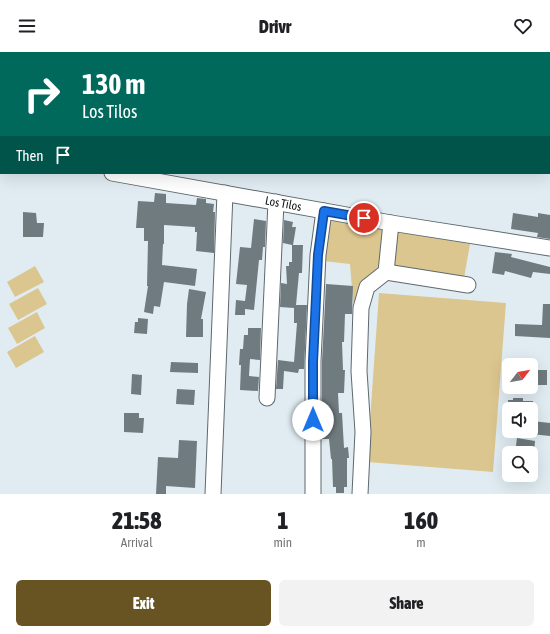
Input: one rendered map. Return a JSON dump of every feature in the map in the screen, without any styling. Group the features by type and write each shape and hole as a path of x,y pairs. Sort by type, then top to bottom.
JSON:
{"street":[{"name":"Los Tilos","path":"118,174 391,223 550,248"},
{"path":"212,494 225,193"},
{"path":"267,398 276,202"},
{"path":"314,494 313,362 318,255 324,211"},
{"path":"360,494 363,432 359,371 361,308 367,287 386,272 391,223"},
{"path":"386,272 468,285"}],"shaded area":[{"path":"332,220 470,244 464,278 394,269 361,301 353,302 350,264 323,261 324,243"},
{"path":"35,266 44,282 15,297 7,282"},
{"path":"38,288 47,304 18,320 9,304"},
{"path":"379,293 506,303 493,472 367,462"},
{"path":"37,312 45,328 17,344 8,328"},
{"path":"35,336 44,352 16,368 7,352"}],"building":[{"path":"155,193 166,194 166,203 196,205 197,198 206,199 206,203 214,204 213,212 215,212 214,253 196,251 197,232 195,232 195,227 164,225 162,265 197,269 195,286 164,282 160,307 154,306 153,314 144,312 148,286 148,241 144,241 144,228 136,228 138,201 154,202"},
{"path":"23,212 36,213 37,223 44,223 43,237 23,237"},
{"path":"513,213 538,217 538,213 550,215 550,239 537,237 538,233 511,229"},
{"path":"254,219 266,221 265,247 263,247 262,260 259,260 254,310 245,309 245,315 235,315 236,300 245,301 247,285 236,284 240,247 251,248"},
{"path":"284,220 293,222 292,227 296,227 293,245 303,245 302,273 299,273 296,305 307,305 304,369 299,369 298,373 284,371 283,389 276,389 278,360 294,362 297,323 294,323 294,308 280,307 281,283 287,284 286,266 289,266 289,262 292,262 292,245 283,243"},
{"path":"495,252 512,254 511,257 550,267 550,274 533,272 531,278 505,271 504,275 492,273"},
{"path":"326,284 353,286 352,314 345,314 344,342 342,342 343,370 345,370 344,393 338,393 339,413 342,413 344,448 348,447 349,458 347,458 347,487 344,487 344,493 336,493 336,487 333,487 332,459 329,439 322,439 322,361"},
{"path":"189,289 206,292 201,319 203,319 203,337 186,337"},
{"path":"543,304 550,304 550,338 515,336 515,324 542,325"},
{"path":"138,318 148,319 147,334 134,333 135,322 138,322"},
{"path":"248,328 261,328 260,360 250,359 249,376 259,377 258,391 240,390 240,349 243,349 244,335 248,335"},
{"path":"171,362 198,363 198,373 170,372"},
{"path":"538,370 547,370 547,385 538,385"},
{"path":"132,374 142,375 141,395 131,394"},
{"path":"177,389 195,390 194,405 176,404"},
{"path":"513,398 523,398 523,401 533,402 508,402 508,400 513,400"},
{"path":"124,413 139,413 139,418 144,418 143,433 124,432"},
{"path":"538,422 550,423 550,436 538,435"},
{"path":"517,438 535,441 535,446 516,446"},
{"path":"179,440 197,441 195,488 166,486 166,494 156,494 158,457 178,458"}],"route":[{"path":"313,420 313,362 318,255 324,211 364,218"}]}
